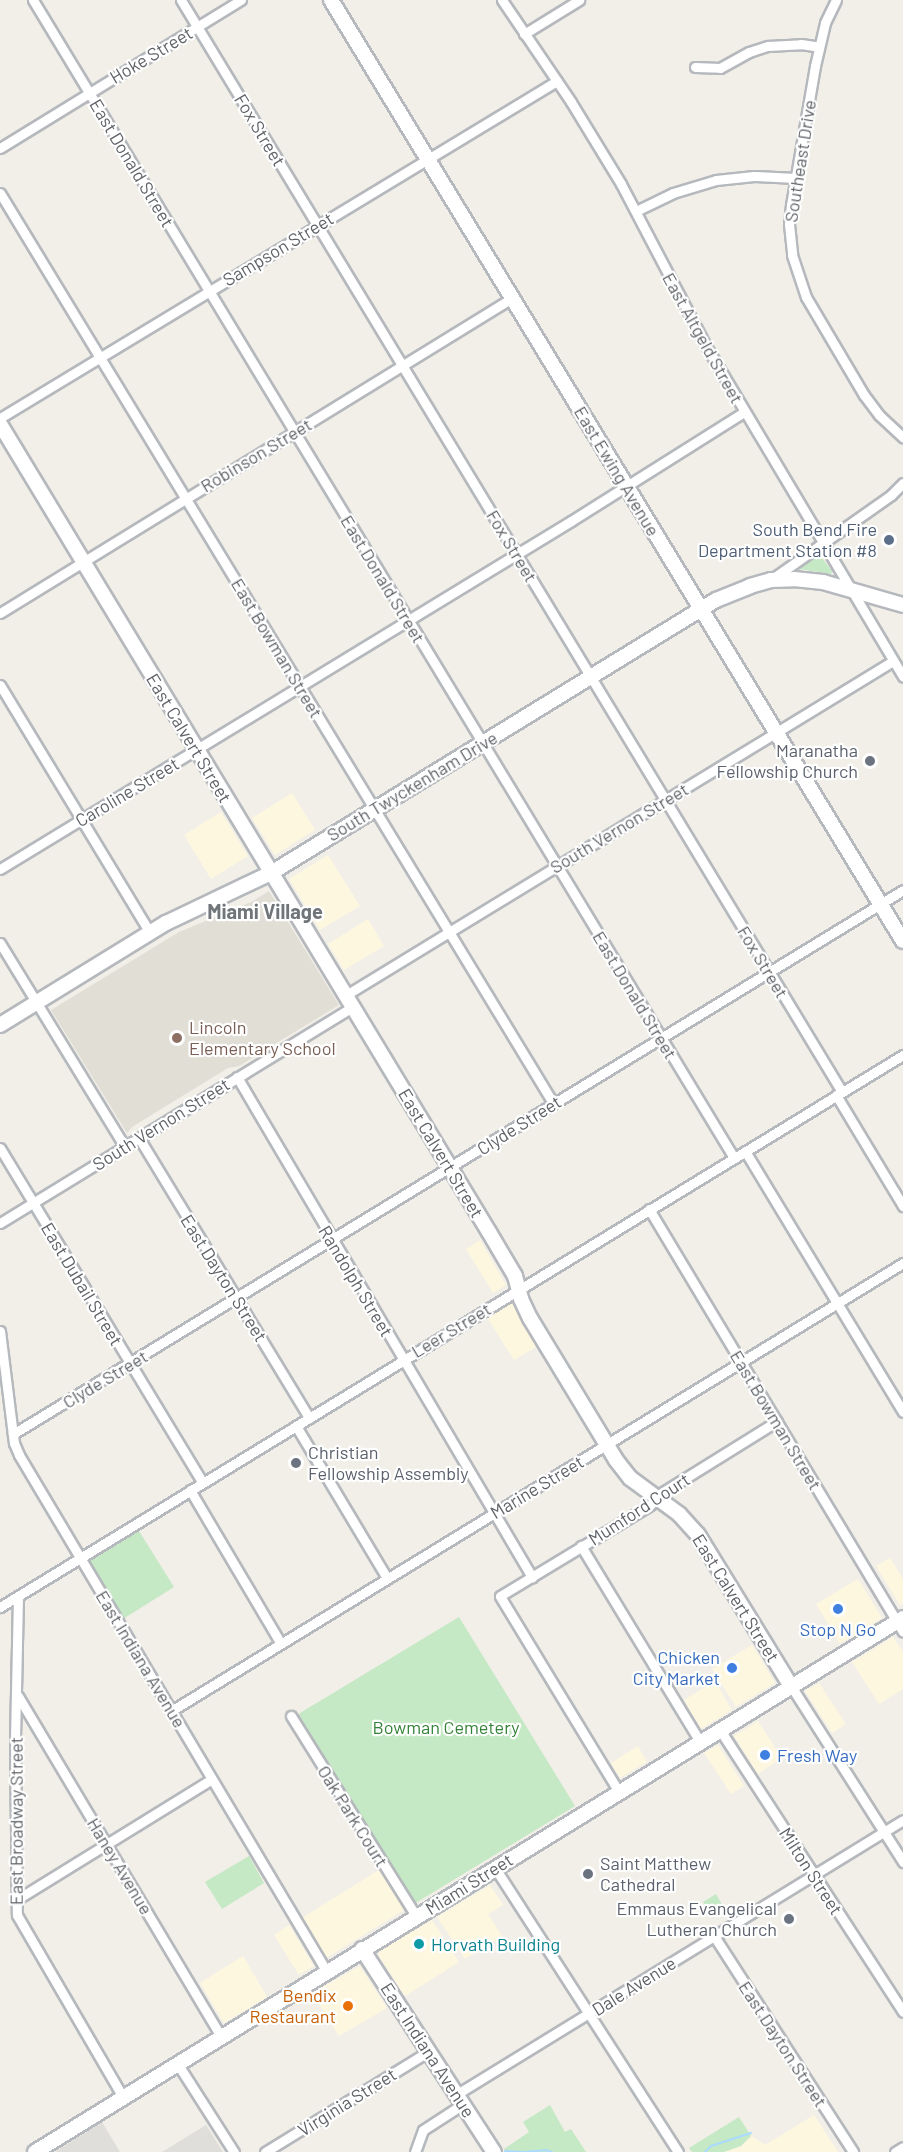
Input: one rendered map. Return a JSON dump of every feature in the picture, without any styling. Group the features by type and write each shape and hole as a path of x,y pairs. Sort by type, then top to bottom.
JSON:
{"street":[{"name":"East Donald Street","path":"33,0 734,1158"},
{"name":"Fox Street","path":"181,0 770,972 903,1206"},
{"name":"Hoke Street","path":"0,148 241,0"},
{"name":"East Ewing Avenue","path":"331,0 903,941"},
{"name":"East Altgeld Street","path":"502,0 557,81 636,211 674,289 744,412 903,676"},
{"path":"524,34 579,0"},
{"name":"Southeast Drive","path":"836,0 825,23 819,46 796,178 789,231 792,255 800,285 864,395 883,419 903,437"},
{"path":"695,67 720,68 749,52 768,46 801,44 819,46"},
{"name":"Sampson Street","path":"0,418 557,81"},
{"path":"636,211 673,192 716,180 754,176 796,178"},
{"name":"East Bowman Street","path":"0,193 553,1103"},
{"name":"Robinson Street","path":"0,613 512,298"},
{"name":"Caroline Street","path":"0,869 517,554 744,412"},
{"name":"East Calvert Street","path":"0,424 504,1258 530,1318 607,1444 630,1478 679,1514 698,1535 790,1686 903,1862"},
{"name":"South Twyckenham Drive","path":"0,1025 150,933 205,903 246,887 271,873 700,610 732,593 771,580 891,495 903,483"},
{"path":"771,580 823,582 903,605"},
{"name":"South Vernon Street","path":"0,1223 237,1077 449,932 893,661"},
{"path":"0,685 150,933"},
{"name":"Clyde Street","path":"13,1434 903,890"},
{"path":"0,943 125,1147"},
{"name":"Leer Street","path":"0,1607 903,1055"},
{"name":"Randolph Street","path":"237,1077 532,1576"},
{"name":"East Dayton Street","path":"140,1138 309,1418"},
{"name":"East Dubail Street","path":"0,1148 202,1482"},
{"path":"745,1151 903,1412"},
{"name":"East Bowman Street","path":"649,1209 901,1623"},
{"name":"Marine Street","path":"171,1711 280,1642 903,1263"},
{"name":"East Indiana Avenue","path":"0,1331 13,1434 19,1455 327,1972"},
{"name":"Mumford Court","path":"619,1792 500,1596 777,1421"},
{"path":"296,1426 387,1578"},
{"path":"190,1490 280,1642"},
{"path":"581,1546 700,1743"},
{"name":"East Broadway Street","path":"18,1596 18,1696 15,1736 17,1915 123,2097"},
{"name":"Miami Street","path":"35,2152 790,1686 901,1623"},
{"name":"Haney Avenue","path":"18,1696 221,2037"},
{"name":"Oak Park Court","path":"291,1716 416,1916"},
{"name":"Milton Street","path":"720,1730 903,2012"},
{"path":"16,1900 212,1779"},
{"name":"Dale Avenue","path":"415,2152 423,2130 460,2099 589,2014 903,1820"},
{"path":"495,1868 678,2152"},
{"name":"East Dayton Street","path":"714,1936 853,2152"},
{"name":"East Indiana Avenue","path":"362,1949 494,2152"},
{"name":"Virginia Street","path":"265,2152 429,2051"},
{"path":"177,2063 234,2152"},
{"path":"895,2152 903,2147"}],"shaded area":[{"path":"292,793 315,830 275,855 252,818"},
{"path":"221,812 248,856 211,879 184,835"},
{"path":"328,855 360,906 320,930 289,879"},
{"name":"Lincoln Elementary School","path":"269,891 339,1005 239,1066 228,1068 132,1127 127,1133 51,1010 179,932 251,902"},
{"path":"368,919 384,946 344,970 328,944"},
{"path":"480,1240 506,1285 493,1293 466,1249"},
{"path":"511,1302 538,1346 514,1360 487,1317"},
{"path":"890,1558 903,1579 903,1604 900,1605 876,1566"},
{"path":"858,1579 882,1618 840,1644 816,1604"},
{"path":"893,1637 903,1652 903,1689 879,1704 852,1662"},
{"path":"752,1645 775,1683 736,1707 712,1669"},
{"path":"715,1681 732,1710 701,1729 684,1700"},
{"path":"819,1683 846,1724 832,1733 805,1691"},
{"path":"758,1721 782,1758 758,1774 734,1736"},
{"path":"718,1745 744,1786 731,1794 704,1753"},
{"path":"638,1746 647,1762 620,1778 611,1763"},
{"path":"379,1870 404,1910 326,1958 302,1918"},
{"path":"490,1885 503,1905 488,1914 502,1936 465,1959 437,1917"},
{"path":"432,1920 459,1962 405,1996 378,1955 380,1951"},
{"path":"289,1925 314,1966 299,1975 274,1935"},
{"path":"243,1956 267,1997 224,2023 200,1983"},
{"path":"360,1966 387,2008 339,2036 312,1993"},
{"path":"814,2115 838,2152 724,2152 741,2146 751,2136 765,2145"},
{"path":"102,2122 120,2152 55,2152 80,2136"},
{"path":"206,2125 223,2152 162,2152"}],"green space":[{"path":"819,554 832,571 831,574 799,569"},
{"path":"139,1531 174,1587 123,1619 88,1562"},
{"name":"Bowman Cemetery","path":"459,1617 575,1806 414,1904 298,1717 300,1713"},
{"path":"249,1856 264,1883 222,1909 205,1882"},
{"path":"716,1894 725,1910 713,1918 703,1902"},
{"path":"550,2105 565,2132 571,2129 586,2152 505,2152 504,2149 529,2132 523,2122"},
{"path":"739,2117 751,2136 741,2146 724,2152 692,2152 689,2148"}],"waterway":[{"path":"705,2152 711,2146 751,2133"},
{"path":"524,2152 545,2150 552,2152"},
{"path":"505,2151 523,2152"}],"place":[{"name":"South Bend Fire Department Station #8","path":"889,540"},
{"name":"Maranatha Fellowship Church","path":"870,761"},
{"name":"Lincoln Elementary School","path":"177,1038"},
{"name":"Christian Fellowship Assembly","path":"296,1463"},
{"name":"Stop N Go","path":"838,1609"},
{"name":"Chicken City Market","path":"732,1668"},
{"name":"Fresh Way","path":"765,1755"},
{"name":"Saint Matthew Cathedral","path":"588,1874"},
{"name":"Emmaus Evangelical Lutheran Church","path":"789,1919"},
{"name":"Horvath Building","path":"419,1944"},
{"name":"Bendix Restaurant","path":"348,2006"}],"district":[{"name":"Miami Village","path":"265,911"}]}
